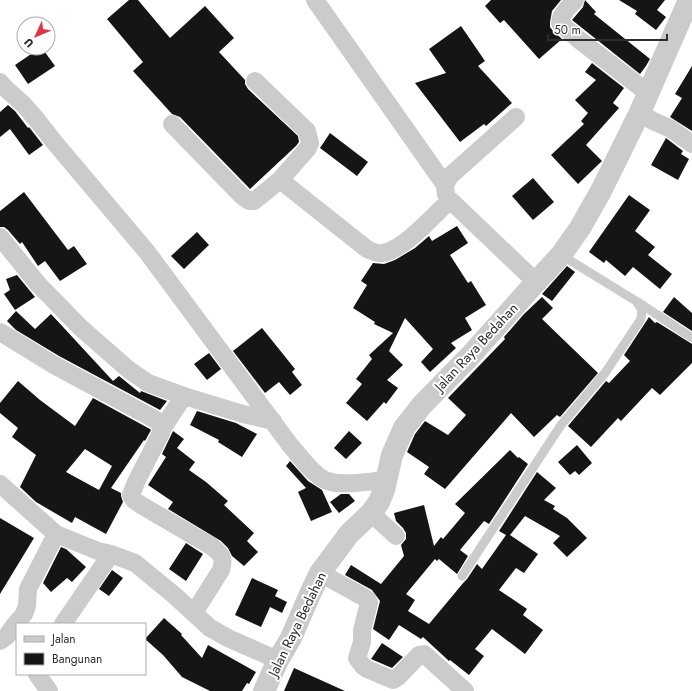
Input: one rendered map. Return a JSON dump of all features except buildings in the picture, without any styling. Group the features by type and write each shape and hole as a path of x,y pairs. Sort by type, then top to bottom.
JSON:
{"street":[{"path":"315,0 448,193 536,282"},
{"path":"575,0 562,15 559,20 560,23 644,102 651,120 671,129 692,144"},
{"name":"Jalan Raya Bedahan","path":"264,691 278,660 291,638 320,573 349,534 371,513 379,502 384,490 392,455 404,428 422,405 471,355 561,256 580,228 601,191 644,102 688,0"},
{"path":"172,124 242,196 249,201 254,201 280,180 308,148 310,143 307,131 255,81"},
{"path":"2,88 23,104 147,252 303,460 325,480 340,484 386,480"},
{"path":"280,180 367,249 380,254 389,252 401,246 448,193 450,176 468,158 516,117"},
{"path":"0,237 38,284 81,328 129,370 148,383 243,414 273,421"},
{"path":"0,332 114,398 158,421 162,429"},
{"path":"184,396 162,429 158,441 136,482 132,495 134,500 141,505 219,552 223,563 221,570 194,613"},
{"path":"0,484 56,534 135,563 174,595 210,628 230,639 278,660"},
{"path":"371,513 396,536"},
{"path":"16,623 24,614 27,606 28,589 56,534"},
{"path":"64,623 111,554"},
{"path":"320,573 367,599 369,603 357,658 363,666 393,680 398,677 419,655 424,654 465,691"},
{"path":"8,641 13,627 16,623"},
{"path":"38,675 49,691"}],"lane":[{"path":"561,256 636,301 692,338"},
{"path":"462,576 561,425 605,373 641,319 642,310 636,301"}]}
